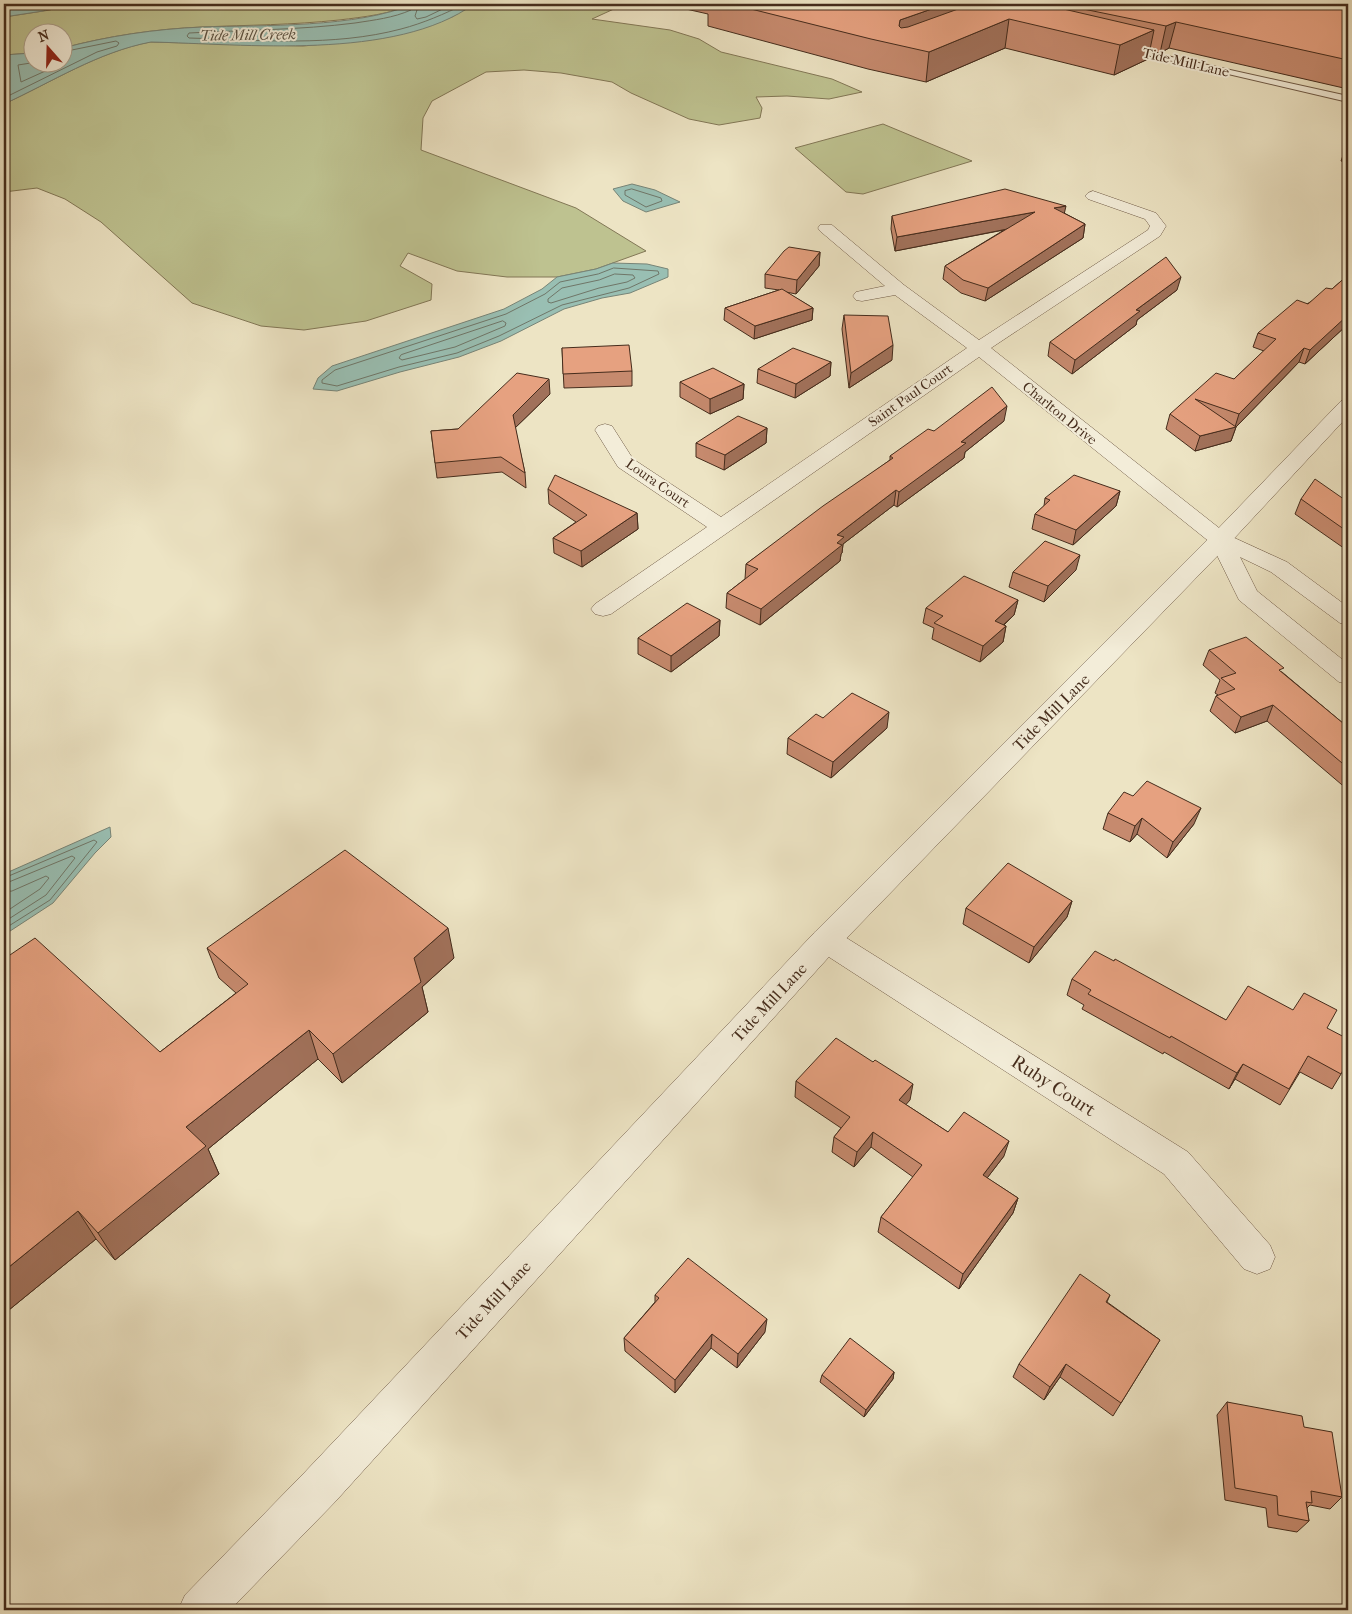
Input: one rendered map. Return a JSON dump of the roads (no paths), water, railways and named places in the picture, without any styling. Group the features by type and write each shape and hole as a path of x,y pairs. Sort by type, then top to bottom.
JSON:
{"street":[{"name":"Saint Paul Court","path":"603,609 979,348 1154,234 1158,226 1151,216 1094,196"},
{"name":"Charlton Drive","path":"826,228 898,289 979,348 1220,540 1279,567 1348,618"},
{"path":"862,296 898,289"},
{"name":"Tide Mill Lane","path":"200,1610 320,1487 826,940 1220,540 1348,405"},
{"name":"Loura Court","path":"605,430 625,463 722,527"},
{"name":"Charlton Drive","path":"1220,540 1247,596 1348,676"},
{"name":"Ruby Court","path":"826,940 1176,1163 1257,1256"}],"lane":[{"name":"Tide Mill Lane","path":"1118,47 1348,99"}],"water":[{"path":"4,4 66,4 43,11 4,17"},
{"name":"Tide Mill Creek","path":"413,4 474,4 441,22 403,34 362,42 273,46 151,42 112,53 72,70 72,46 114,37 184,28 309,24 390,12"},
{"path":"22,54 22,72 68,72 4,104 4,80 9,77 8,74 4,73 4,55"},
{"path":"632,184 655,190 680,202 646,212 623,201 613,189"},
{"path":"613,263 647,264 668,269 668,277 630,293 602,298 564,309 501,341 459,357 337,391 313,389 318,378 332,366 504,309 542,289 557,277 596,269"},
{"path":"110,827 111,837 53,903 4,935 4,874"}]}
